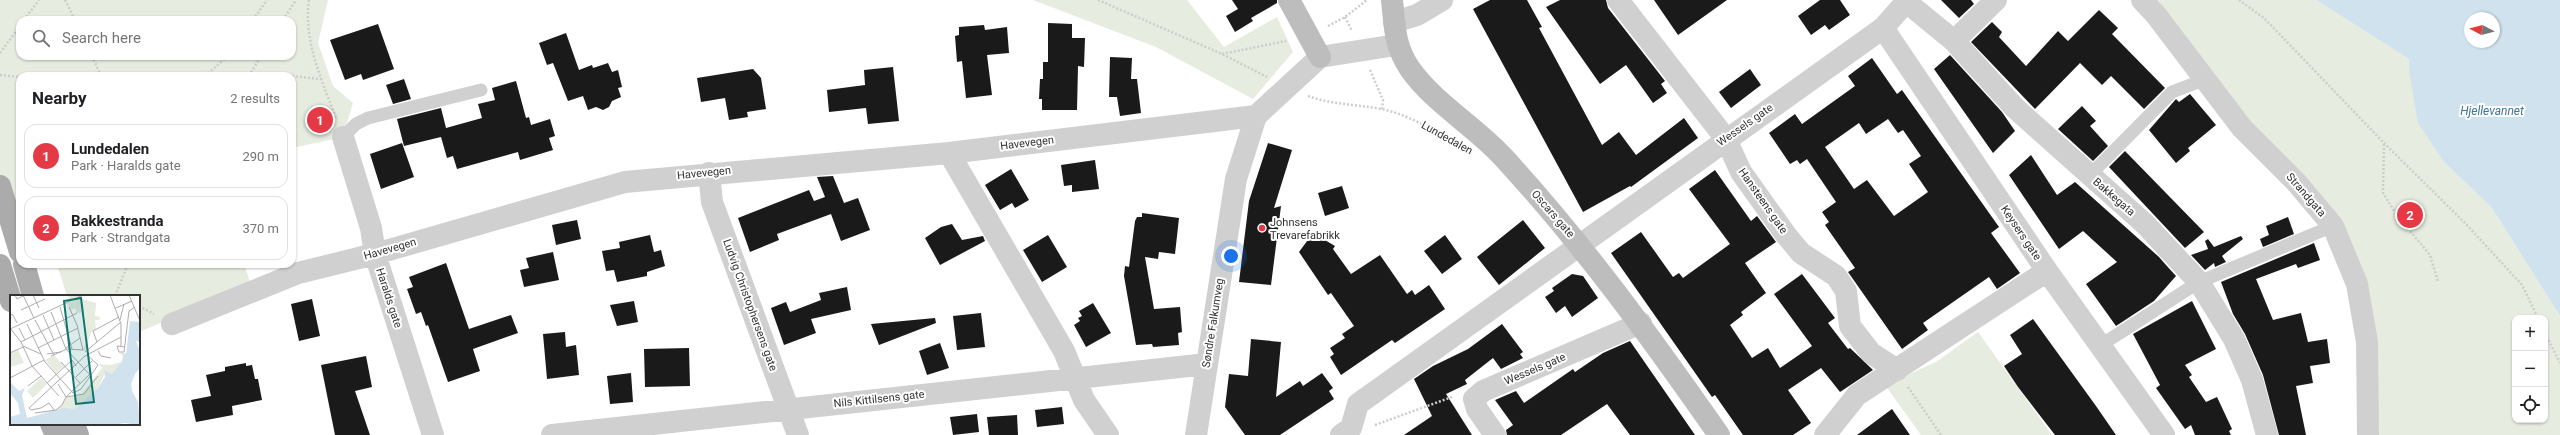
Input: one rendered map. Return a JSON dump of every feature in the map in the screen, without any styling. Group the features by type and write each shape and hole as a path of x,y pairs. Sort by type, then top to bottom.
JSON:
{"main road":[{"path":"0,186 16,239"},
{"path":"0,264 10,298"},
{"path":"25,268 33,295"},
{"path":"51,425 56,435"},
{"path":"74,425 78,435"}],"street":[{"path":"1289,0 1320,57 1396,45"},
{"name":"Oscars gate","path":"1392,0 1396,45 1410,68 1426,88 1503,156 1580,245 1641,323 1719,435"},
{"path":"1394,22 1417,15 1442,0"},
{"name":"Hansteens gate","path":"1618,0 1726,139 1741,172 1786,235 1801,253 1836,276 1846,291 1850,326 1871,353 1897,370"},
{"path":"1954,41 1996,0"},
{"name":"Strandgata","path":"2142,0 2206,79 2242,128 2296,182 2333,226 2357,284 2367,342 2368,435"},
{"name":"Wessels gate","path":"1346,431 1358,404 1883,28 1905,1"},
{"name":"Bakkegata","path":"1905,1 1954,41 2016,108 2089,176 2145,224 2199,282 2237,346 2252,380 2267,435"},
{"name":"Keysers gate","path":"1883,28 2047,272 2164,435"},
{"name":"Søndre Falkumveg","path":"1196,435 1236,179 1256,116 1320,57"},
{"name":"Havevegen","path":"172,324 298,273 375,254 625,182 709,172 949,153 1256,116"},
{"name":"Haralds gate","path":"343,137 371,228 375,254 433,435"},
{"path":"949,153 1064,351 1084,400 1108,435"},
{"name":"Ludvig Christophersens gate","path":"709,172 712,202 798,435"},
{"path":"0,264 16,258"},
{"path":"1825,435 1857,395 2047,272"},
{"name":"Wessels gate","path":"1474,399 1483,391 1641,323"},
{"name":"Nils Kittilsens gate","path":"552,435 788,408 1207,364"},
{"path":"1474,399 1477,410 1495,435"}],"lane":[{"path":"2089,176 2172,92 2206,79"},
{"path":"343,137 356,124 368,118 481,90"},
{"path":"2101,346 2199,282 2333,226"}],"path":[{"path":"27,16 39,0"},
{"path":"66,0 73,16"},
{"path":"257,16 267,0"},
{"path":"286,16 296,0"},
{"path":"309,0 307,13 311,42 321,79 343,137"},
{"path":"1098,0 1222,54 1273,80"},
{"path":"1322,29 1345,17 1367,0"},
{"path":"2239,0 2264,18 2384,143 2467,225 2522,285 2537,315"},
{"path":"0,54 16,32"},
{"path":"1222,54 1291,40"},
{"path":"94,60 99,72"},
{"path":"210,72 223,60"},
{"path":"251,72 259,60"},
{"path":"0,75 16,77"},
{"path":"296,76 321,79"},
{"name":"Lundedalen","path":"1303,94 1330,104 1382,109 1420,123 1452,140"},
{"path":"2384,143 2384,193 2396,214 2430,255 2438,281"},
{"path":"116,295 126,268"},
{"path":"2548,339 2560,363"},
{"path":"1897,370 1942,435"},
{"path":"1346,431 1362,429 1398,418 1448,397 1474,399"}],"shaded area":[{"path":"0,0 328,0 318,43 333,86 353,103 343,137 296,147 296,72 16,72 16,207 0,213"},
{"path":"1033,0 1187,0 1224,47 1277,17 1293,52 1253,99 1156,47"},
{"path":"2142,0 2316,0 2409,59 2409,71 2444,162 2492,208 2560,316 2560,435 2368,435 2367,342 2333,226"},
{"path":"58,268 245,268 251,285 140,332 140,295 67,295"},
{"path":"1978,332 2052,435 1921,435 1885,385 1936,362"}],"water":[{"name":"Hjellevannet","path":"2316,0 2560,0 2560,316 2492,208 2444,162 2418,123 2409,71 2409,59"}],"building":[{"path":"1232,0 1277,0 1277,3 1251,18 1253,21 1235,32 1226,16 1238,9"},
{"path":"1490,0 1527,0 1542,27 1539,28 1602,145 1619,132 1636,155 1684,118 1698,138 1631,187 1630,186 1583,212 1473,9"},
{"path":"1560,0 1606,0 1608,8 1665,81 1661,84 1667,93 1653,103 1626,65 1600,84 1546,7"},
{"path":"1654,0 1727,0 1678,35"},
{"path":"1820,0 1840,0 1850,15 1829,30 1825,25 1811,35 1798,16"},
{"path":"1941,0 1971,0 1974,4 1959,18"},
{"path":"2099,10 2118,28 2112,34 2165,88 2144,109 2111,76 2102,85 2080,63 2035,109 1971,42 1992,22 2002,32 1999,37 2026,66 2058,31 2068,41"},
{"path":"1048,23 1072,24 1072,38 1085,38 1084,67 1078,66 1077,110 1042,110 1042,99 1039,99 1040,79 1043,79 1043,62 1048,62"},
{"path":"378,24 394,69 363,80 361,74 345,80 330,40"},
{"path":"984,25 985,30 1007,27 1009,53 987,55 992,95 966,98 962,61 957,62 955,36 959,35 959,27"},
{"path":"566,33 579,70 592,65 593,68 608,63 612,72 618,70 622,87 618,88 621,97 612,101 609,107 603,110 596,107 588,110 583,96 568,101 553,63 547,65 539,43"},
{"path":"1950,55 2002,112 2015,131 1993,153 1934,69"},
{"path":"1110,57 1132,58 1131,79 1137,79 1141,113 1120,116 1117,97 1109,97"},
{"path":"1872,58 1897,94 1902,90 1999,227 1991,233 2020,273 1997,289 1989,277 1923,323 1928,330 1902,349 1848,272 1855,268 1825,225 1829,222 1822,212 1836,202 1807,159 1800,164 1797,160 1790,164 1769,133 1795,114 1802,124 1855,86 1848,76","holes":["1888,119 1898,133 1903,130 1921,156 1909,164 1928,192 1894,216 1867,180 1854,189 1825,147 1859,123 1866,134"]},
{"path":"893,67 899,121 868,124 866,108 829,112 827,90 865,85 864,70"},
{"path":"753,69 761,78 766,109 747,112 748,117 729,120 725,98 701,102 697,78"},
{"path":"1750,69 1761,85 1731,108 1719,92"},
{"path":"404,79 411,99 393,104 386,85"},
{"path":"516,81 526,118 529,117 531,125 550,119 555,136 549,138 553,150 520,160 518,152 457,169 453,156 447,158 441,137 404,146 397,119 441,108 446,128 482,118 478,104 495,100 492,88"},
{"path":"2190,94 2216,125 2188,148 2190,151 2176,163 2149,130 2176,99 2179,102"},
{"path":"2082,106 2096,121 2090,126 2108,146 2093,161 2058,129"},
{"path":"402,143 414,177 381,189 370,154"},
{"path":"1268,143 1292,150 1274,208 1281,206 1271,285 1239,282 1249,201"},
{"path":"2125,151 2204,232 2185,248 2109,167"},
{"path":"2031,155 2057,195 2075,182 2159,257 2176,276 2154,301 2116,326 2086,284 2117,262 2083,231 2059,249 2009,175"},
{"path":"1095,160 1099,189 1072,192 1072,185 1064,186 1061,165"},
{"path":"1011,169 1029,200 1015,208 1012,203 1000,210 985,185"},
{"path":"1715,170 1751,221 1757,216 1776,242 1745,263 1766,293 1741,312 1743,315 1730,325 1752,358 1768,348 1780,368 1812,346 1774,294 1802,274 1835,318 1828,323 1848,349 1850,348 1873,370 1840,392 1821,368 1788,390 1811,423 1793,435 1743,435 1715,395 1712,397 1611,253 1641,232 1673,277 1679,273 1683,278 1730,244 1689,189"},
{"path":"833,176 844,203 858,198 870,230 841,241 831,214 777,234 779,240 750,252 738,218 809,190 814,201 825,197 817,177"},
{"path":"1342,186 1349,208 1325,216 1318,193"},
{"path":"1142,213 1179,218 1175,254 1159,252 1158,259 1145,257 1154,309 1180,307 1182,332 1178,333 1179,345 1153,347 1152,344 1136,345 1124,276 1125,266 1129,267 1135,221 1137,217 1142,217"},
{"path":"2288,217 2294,234 2263,247 2260,239 2269,235 2266,226"},
{"path":"577,220 581,239 556,245 552,225"},
{"path":"1523,220 1545,248 1499,285 1477,257"},
{"path":"952,224 962,240 983,236 985,241 940,265 925,238 941,227"},
{"path":"1313,233 1335,246 1333,249 1351,274 1380,255 1407,294 1412,290 1415,295 1429,285 1445,309 1395,343 1392,340 1341,375 1330,357 1334,354 1330,348 1345,338 1342,334 1354,326 1331,293 1328,295 1299,252"},
{"path":"650,235 654,252 661,250 665,266 647,272 647,276 617,282 614,270 606,271 602,251 620,248 619,242"},
{"path":"1048,235 1067,267 1042,282 1023,250"},
{"path":"1445,235 1462,259 1442,274 1424,251"},
{"path":"2241,236 2243,239 2222,256 2226,262 2215,267 2214,263 2205,270 2191,255 2208,249 2205,241 2208,239 2214,247"},
{"path":"2314,243 2320,260 2298,268 2296,264 2256,279 2273,320 2301,313 2308,342 2327,339 2330,363 2310,366 2313,383 2296,386 2306,435 2279,435 2263,375 2245,334 2233,314 2221,282"},
{"path":"553,252 559,280 524,287 520,270 529,268 526,258"},
{"path":"446,263 469,329 511,315 518,333 473,349 480,371 448,382 428,325 426,326 421,312 416,314 407,289 413,287 409,277"},
{"path":"1572,274 1583,276 1598,298 1572,317 1565,306 1556,313 1545,297 1554,291 1552,288"},
{"path":"847,287 851,310 811,319 816,333 784,345 771,308 786,302 790,312 821,300 819,293"},
{"path":"312,299 320,336 299,341 291,304"},
{"path":"634,301 638,322 617,326 610,305"},
{"path":"2192,301 2216,349 2185,365 2192,375 2189,377 2206,402 2217,397 2232,429 2229,431 2231,435 2195,435 2191,425 2185,429 2156,388 2160,385 2133,334"},
{"path":"1093,303 1111,333 1086,347 1074,325 1080,321 1078,318 1082,316 1079,311"},
{"path":"981,313 985,347 957,350 953,316"},
{"path":"935,318 936,323 879,345 871,324"},
{"path":"2033,319 2116,435 2055,435 2018,387 2004,366 2022,354 2010,335"},
{"path":"1502,324 1523,352 1520,354 1523,358 1501,369 1493,358 1465,380 1467,384 1446,394 1472,435 1404,435 1432,416 1414,379 1433,366 1468,349"},
{"path":"565,332 566,347 576,345 579,375 547,379 543,334"},
{"path":"1251,339 1281,342 1276,397 1300,381 1303,386 1322,373 1333,388 1329,391 1334,399 1280,435 1245,435 1225,407 1229,374 1248,376"},
{"path":"1630,341 1695,435 1630,435 1607,404 1561,435 1507,435 1506,430 1513,425 1495,400 1516,391 1524,403 1573,369 1575,372 1603,353"},
{"path":"940,343 949,368 927,375 919,351"},
{"path":"689,348 690,386 645,387 644,349"},
{"path":"366,356 372,387 355,391 370,435 335,435 321,365"},
{"path":"246,363 246,366 252,365 255,379 258,379 262,400 232,406 233,415 196,422 191,400 211,396 206,375 225,371 225,367"},
{"path":"631,373 633,402 610,404 607,376"},
{"path":"1062,407 1064,424 1037,427 1035,410"},
{"path":"1892,409 1910,435 1857,435"},
{"path":"977,414 979,432 953,435 950,417"},
{"path":"1017,415 1018,435 989,435 987,417"}],"place":[{"name":"Lundedalen","path":"320,120"},
{"name":"Bakkestranda","path":"2410,215"},
{"name":"Johnsens Trevarefabrikk","path":"1262,228"}]}
